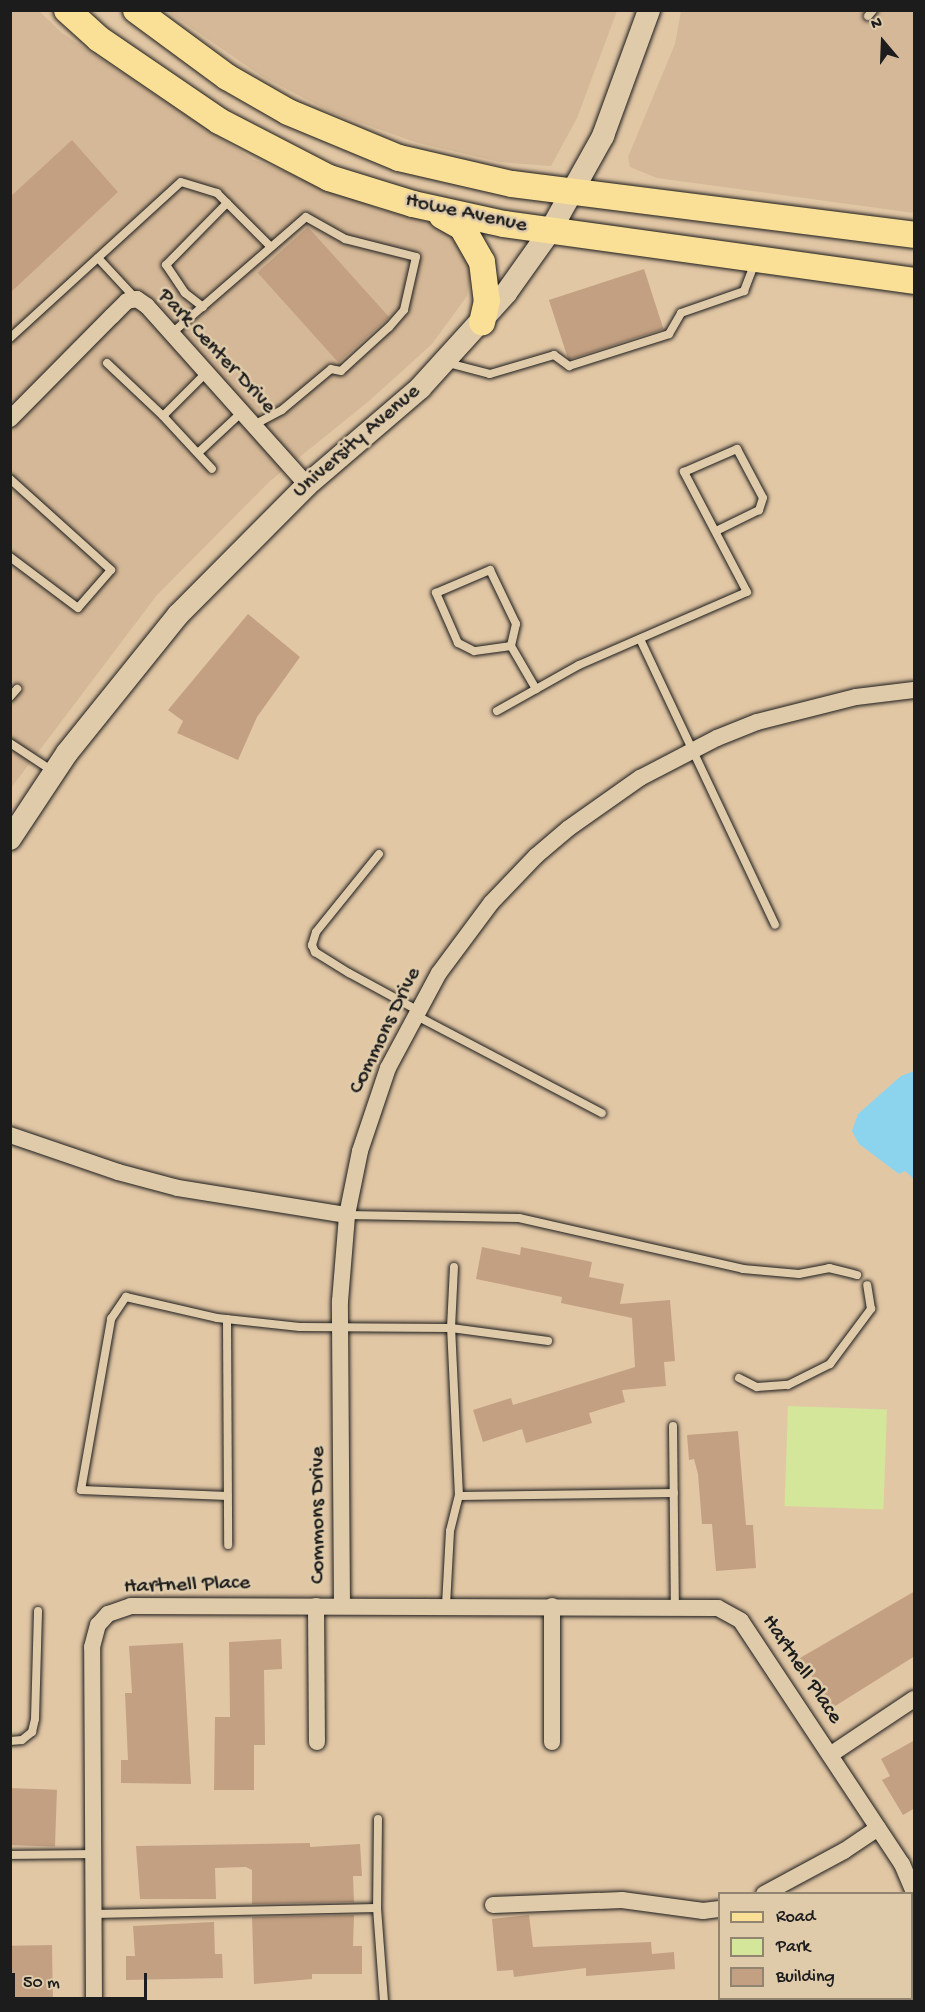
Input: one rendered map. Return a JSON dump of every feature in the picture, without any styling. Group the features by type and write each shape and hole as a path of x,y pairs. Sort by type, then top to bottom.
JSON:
{"main road":[{"name":"Howe Avenue","path":"67,10 150,75 292,162 329,178 426,207 550,231 915,281"},
{"name":"Howe Avenue","path":"136,10 227,77 326,130 444,170 572,192 915,235"},
{"path":"426,207 462,226 475,247 486,284 482,322"}],"street":[{"name":"University Avenue","path":"10,839 54,772 178,615 307,485 445,362 482,322 550,231 603,136 649,10"},
{"name":"Park Center Drive","path":"10,419 112,316 127,302 137,299 172,333 307,485"},
{"name":"Commons Drive","path":"342,1605 340,1328 347,1215 373,1109 416,1012 464,937 536,856 603,801 691,750 798,710 856,697 915,690"},
{"path":"10,1135 118,1172 178,1188 260,1204 347,1215"},
{"name":"Hartnell Place","path":"94,2001 92,1647 98,1625 108,1614 130,1606 446,1605 718,1608 741,1621 878,1828 915,1892"},
{"path":"316,1606 317,1742"},
{"path":"552,1606 552,1742"},
{"name":"Hartnell Place","path":"830,1755 915,1699"},
{"path":"774,1891 878,1828"},
{"path":"494,1905 622,1900 703,1911 718,1909"}],"lane":[{"path":"10,338 181,182 217,193 271,247"},
{"path":"203,307 185,293 166,265 227,203"},
{"path":"172,333 306,217 345,239 416,257 404,310 341,371 331,369 282,410 254,425"},
{"path":"98,258 137,299"},
{"path":"445,362 490,374 554,355 570,366 669,334 681,313 744,291 756,258"},
{"path":"107,363 163,416 212,469"},
{"path":"163,416 207,372"},
{"path":"198,453 242,411"},
{"path":"497,711 579,665 747,592 684,472 737,449 763,498 759,510 716,531"},
{"path":"10,479 111,570 78,609 10,557"},
{"path":"511,646 474,651 458,643 436,593 490,570 516,624 511,646 536,688"},
{"path":"640,639 775,925"},
{"path":"10,697 17,689"},
{"path":"10,743 54,772"},
{"path":"379,854 316,932 312,945 315,952 416,1012 602,1113"},
{"path":"347,1215 519,1218 742,1269 799,1274 829,1268 857,1275"},
{"path":"446,1605 450,1531 459,1496 451,1328 454,1266"},
{"path":"739,1378 757,1387 788,1385 830,1364 872,1309 867,1285"},
{"path":"227,1496 81,1490 111,1319 126,1298 227,1319 340,1328 451,1328 548,1341"},
{"path":"227,1319 228,1545"},
{"path":"673,1426 675,1606"},
{"path":"459,1496 674,1493"},
{"path":"10,1741 22,1740 32,1732 35,1719 38,1611"},
{"path":"378,1819 377,1908 384,2001"},
{"path":"10,1855 93,1854"},
{"path":"94,1914 377,1908"}],"shaded area":[{"path":"38,10 62,33 252,159 382,210 437,224 463,242 472,268 467,296 432,344 369,401 270,481 157,595 11,788 10,11"},
{"path":"167,11 617,11 577,118 551,166 499,162 418,143 333,113 263,77"},
{"path":"681,11 914,11 914,213 657,178 630,167 628,157 675,44"}],"green space":[{"path":"788,1406 887,1409 883,1509 785,1506"}],"water":[{"path":"914,1071 914,1179 905,1171 899,1174 859,1144 852,1131 858,1114 901,1076"}],"building":[{"path":"72,140 118,192 10,293 10,197"},
{"path":"308,227 389,317 338,362 257,273"},
{"path":"644,269 663,329 568,360 549,300"},
{"path":"248,614 300,657 257,717 238,760 177,733 183,721 168,710"},
{"path":"482,1247 520,1255 521,1247 592,1262 589,1277 624,1284 620,1304 670,1300 675,1361 664,1362 666,1386 622,1390 625,1402 589,1413 592,1423 526,1443 522,1429 483,1442 473,1410 511,1398 513,1405 635,1367 632,1318 561,1303 562,1297 476,1279"},
{"path":"738,1431 746,1525 753,1525 756,1568 716,1571 712,1524 702,1524 698,1474 694,1459 689,1460 687,1435"},
{"path":"915,1591 915,1656 832,1708 800,1658"},
{"path":"281,1639 282,1669 264,1670 265,1745 254,1745 254,1790 214,1790 215,1717 230,1717 229,1642"},
{"path":"183,1643 191,1784 121,1783 121,1760 128,1760 125,1693 132,1693 129,1646"},
{"path":"915,1740 915,1808 903,1815 882,1780 890,1776 881,1759"},
{"path":"10,1788 57,1790 55,1847 10,1845"},
{"path":"310,1843 310,1847 360,1844 362,1876 353,1876 354,1902 252,1904 252,1870 246,1867 215,1868 216,1899 140,1899 136,1846"},
{"path":"354,1915 353,1946 362,1946 362,1974 312,1974 312,1979 254,1984 252,1917"},
{"path":"529,1915 533,1947 651,1942 652,1954 674,1952 675,1969 586,1976 586,1968 514,1977 513,1970 497,1971 492,1919"},
{"path":"214,1922 215,1954 222,1954 223,1978 126,1980 126,1956 135,1956 133,1926"},
{"path":"52,1945 53,2001 11,2002 10,1946"}]}
